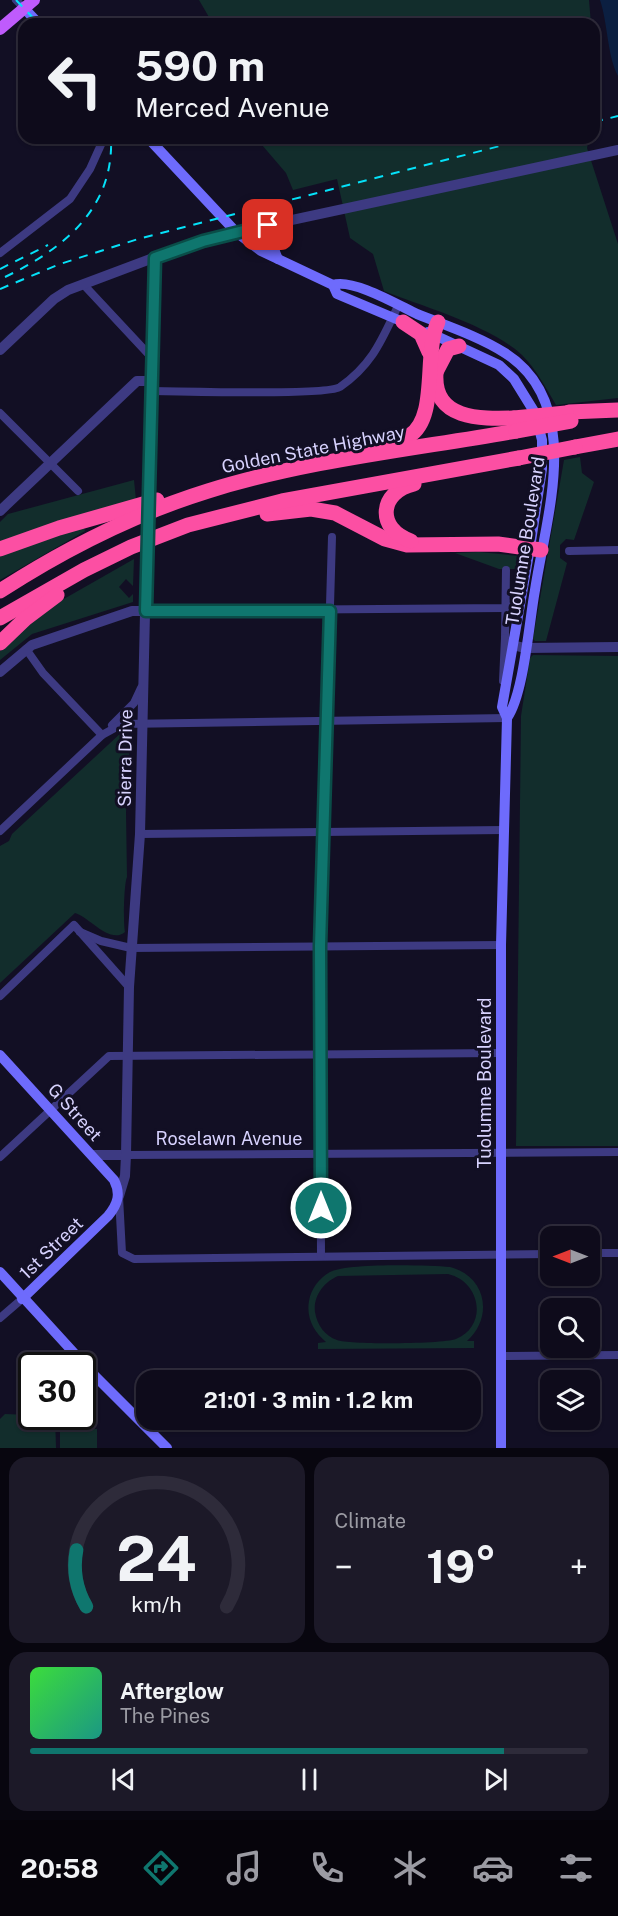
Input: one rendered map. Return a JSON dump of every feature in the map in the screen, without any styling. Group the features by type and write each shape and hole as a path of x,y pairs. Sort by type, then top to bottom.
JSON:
{"highway":[{"path":"398,320 421,334 427,343 438,394 455,411 474,418 515,424 618,411"},
{"path":"279,472 409,436 417,430 425,416 437,331"},
{"path":"433,370 448,349 459,345"},
{"name":"Golden State Highway","path":"0,591 45,562 118,525 208,491 279,472 515,424"},
{"path":"0,618 84,570 131,547 224,514 618,439"},
{"path":"426,544 401,536 389,525 387,509 395,493 405,487 519,458"},
{"path":"0,549 59,528 165,498 208,491"},
{"path":"155,537 245,517 311,509 335,513 396,543 498,544 536,549"},
{"path":"0,643 39,608 131,547"}],"main road":[{"path":"0,29 21,2 34,0"},
{"path":"21,2 34,18"},
{"name":"Tuolumne Boulevard","path":"154,144 236,231 261,251 333,285 345,283 398,306 459,345 499,365 514,379 530,402 538,420 543,456 525,648 513,709 507,718"},
{"path":"278,259 272,246 275,231 286,221"},
{"name":"Tuolumne Boulevard","path":"333,285 337,294 398,320 507,354 530,378 547,408 555,438 556,456 536,549 508,641 502,707 507,718 500,1053 501,1448"},
{"name":"G Street","path":"0,1055 114,1180 119,1196"},
{"name":"1st Street","path":"22,1299 108,1216 115,1208 119,1196"},
{"path":"0,1272 22,1299 95,1376 167,1448"}],"street":[{"path":"0,253 70,199 90,169 101,144"},
{"path":"0,350 54,299 83,284 236,231 618,150"},
{"name":"Sierra Drive","path":"155,258 140,834 129,987 125,1176 119,1196 121,1249 124,1256 134,1259 321,1256"},
{"path":"83,284 153,359"},
{"path":"0,511 137,381 152,386 334,390 379,349 398,320 398,306"},
{"path":"0,413 78,491"},
{"path":"332,537 320,946 321,1256 540,1254"},
{"path":"569,551 618,550"},
{"name":"Tuolumne Boulevard","path":"506,570 505,608 508,641"},
{"path":"0,672 26,649 132,611 505,608 521,595"},
{"path":"508,641 525,648 618,647"},
{"path":"26,649 43,673 104,733"},
{"path":"0,831 134,703 144,679"},
{"path":"104,733 122,724 507,718"},
{"path":"140,834 504,830"},
{"path":"0,996 74,925 129,987"},
{"path":"80,932 98,940 131,948 501,945"},
{"path":"0,1157 109,1056 500,1053"},
{"name":"Roselawn Avenue","path":"92,1155 618,1152"},
{"path":"600,1253 618,1253"},
{"name":"1st Street","path":"0,1318 22,1299"},
{"path":"501,1356 618,1355"}],"green space":[{"path":"199,0 589,0 590,18 210,18"},
{"path":"261,144 588,144 587,148 618,244 618,398 556,405 532,366 509,345 475,326 384,291 373,254 350,238 337,179 293,190 286,173"},
{"path":"580,457 582,473 594,482 574,540 566,539 560,545 560,558 567,563 546,641 535,641 533,639 564,460"},
{"path":"134,480 136,500 0,543 0,522 8,514"},
{"path":"83,525 85,531 0,580 0,555"},
{"path":"479,552 519,556 522,560 521,569 499,569 455,553"},
{"path":"134,559 133,586 126,579 119,587 129,598 133,594 133,602 32,634 0,660 0,651 41,612"},
{"path":"533,655 618,656 618,1146 516,1146 521,716 530,658"},
{"path":"122,732 130,739 126,812 125,932 113,935 99,929 75,913 0,983 0,846 9,841 12,834"},
{"path":"388,1265 450,1267 472,1279 482,1298 481,1321 467,1341 474,1341 474,1348 318,1349 318,1343 326,1342 312,1324 308,1307 314,1288 326,1274 339,1269","holes":["448,1274 459,1278 473,1294 476,1314 473,1324 456,1339 416,1343 345,1342 325,1333 316,1317 315,1306 318,1295 328,1282 338,1276"]},
{"path":"5,1414 18,1415 18,1430 55,1430 56,1448 0,1448 0,1419"},
{"path":"97,1429 97,1448 60,1448 60,1430"}],"water":[{"path":"600,0 618,0 618,76 614,68"}],"railway":[{"path":"16,0 33,18"},
{"path":"600,120 618,116"},
{"path":"5,277 46,253 81,224 94,206 104,186 110,163 111,144"},
{"path":"0,289 60,264 138,239 508,144"},
{"path":"0,269 48,245"}],"route":[{"path":"268,225 236,231 155,258 146,611 330,611 320,946 321,1208"}]}
